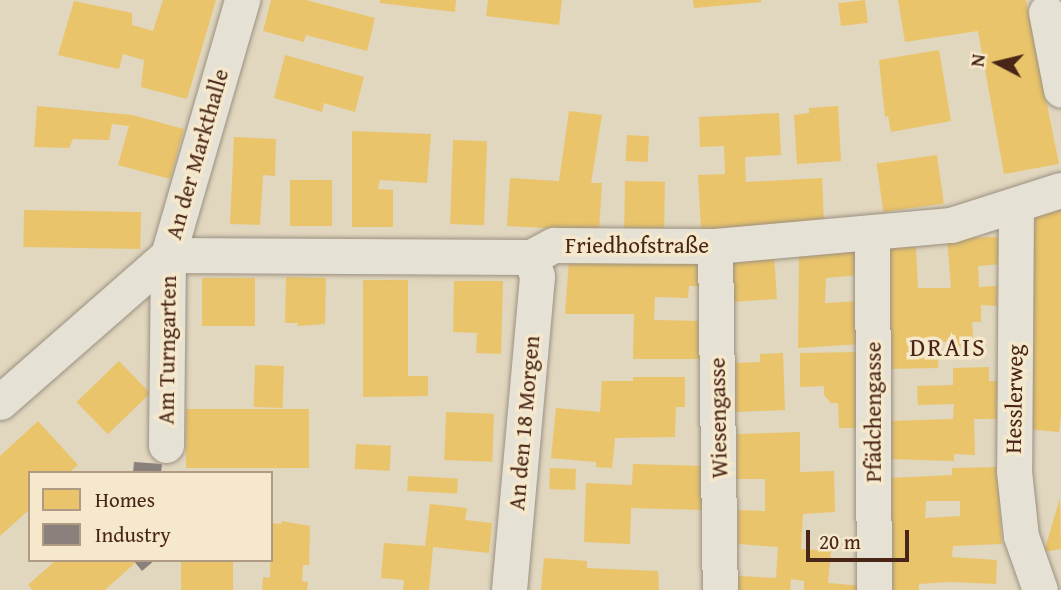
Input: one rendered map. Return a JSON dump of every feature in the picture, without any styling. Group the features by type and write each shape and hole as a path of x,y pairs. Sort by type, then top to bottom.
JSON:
{"street":[{"name":"An der Markthalle","path":"0,402 168,255 242,0"},
{"path":"1050,9 1061,90"},
{"name":"Friedhofstraße","path":"168,255 531,257 554,245 715,246 951,225 1061,190"},
{"name":"Hesslerweg","path":"1016,205 1014,471 1021,536 1040,590"},
{"name":"Pfädchengasse","path":"872,233 874,590"},
{"name":"Wiesengasse","path":"715,246 720,590"},
{"name":"Am Turngarten","path":"166,445 168,255"},
{"name":"An den 18 Morgen","path":"509,590 537,276 531,257"}],"building: Homes":[{"path":"163,0 216,0 187,99 141,87 144,60 123,54 119,69 58,55 74,1 132,13 132,25 153,31"},
{"path":"271,0 306,0 375,18 367,51 306,35 304,42 263,31"},
{"path":"380,0 456,0 455,12 380,3"},
{"path":"488,0 562,0 559,25 486,16"},
{"path":"693,0 761,0 761,2 694,8"},
{"path":"865,0 868,23 841,26 838,3"},
{"path":"898,0 1026,0 1059,164 1004,174 978,31 905,42"},
{"path":"939,50 951,121 891,132 888,116 885,117 879,60"},
{"path":"285,55 364,77 355,112 324,103 322,112 274,98"},
{"path":"37,106 132,115 184,129 170,179 118,165 129,126 112,124 109,140 73,139 69,148 34,147"},
{"path":"838,106 841,161 797,164 794,115 809,113 809,108"},
{"path":"569,111 602,115 591,183 602,183 599,231 507,226 510,178 559,181"},
{"path":"779,113 781,155 745,157 746,182 822,178 824,223 701,229 698,175 725,174 724,146 700,147 699,117"},
{"path":"352,131 431,134 427,183 380,180 378,189 393,190 393,227 352,227"},
{"path":"627,135 649,136 648,162 626,161"},
{"path":"234,137 276,139 275,176 263,175 260,225 230,224"},
{"path":"453,140 487,141 484,225 450,224"},
{"path":"937,155 944,204 883,212 877,163"},
{"path":"290,180 332,180 332,226 290,226"},
{"path":"625,181 665,182 664,230 624,229"},
{"path":"1061,209 1059,432 1026,429 1035,216"},
{"path":"24,210 141,212 140,249 23,247"},
{"path":"999,237 1001,264 978,266 979,287 997,286 997,306 981,305 981,322 972,322 974,346 952,346 952,342 939,342 938,368 886,369 883,248 916,247 918,288 951,288 947,238"},
{"path":"858,249 860,275 826,278 825,303 860,301 861,344 798,348 799,254"},
{"path":"774,256 777,299 733,302 730,259"},
{"path":"706,259 705,286 689,286 688,298 655,297 654,320 708,321 707,359 633,359 634,314 565,314 569,260"},
{"path":"286,277 326,278 325,324 298,326 298,323 285,323"},
{"path":"202,278 255,278 255,326 202,326"},
{"path":"363,280 408,280 408,376 428,376 428,396 363,397"},
{"path":"454,281 503,281 501,354 476,353 477,333 453,332"},
{"path":"860,352 862,428 839,428 838,403 831,403 824,395 824,386 800,387 800,353"},
{"path":"783,353 785,410 735,412 733,363 760,362 760,354"},
{"path":"119,361 150,393 108,434 77,402"},
{"path":"255,365 284,366 283,408 254,407"},
{"path":"989,367 989,381 1002,381 1002,419 974,419 975,455 954,454 954,461 888,459 889,421 953,419 954,404 918,405 917,386 953,385 953,368"},
{"path":"633,377 685,377 685,407 676,407 675,437 615,438 612,468 596,467 596,462 551,458 556,408 600,412 602,381 633,381"},
{"path":"186,409 309,409 309,468 186,468"},
{"path":"446,412 494,414 492,462 444,460"},
{"path":"38,421 78,465 71,471 28,471 28,511 0,536 0,456"},
{"path":"800,432 800,472 834,471 835,512 803,514 801,549 831,551 828,583 864,586 864,590 804,590 804,581 791,579 790,590 737,590 738,576 776,578 778,547 738,544 738,510 765,511 765,479 735,479 737,434"},
{"path":"356,444 391,446 390,471 355,469"},
{"path":"633,464 706,466 705,510 631,508 630,544 584,542 586,483 632,485"},
{"path":"997,467 1002,544 953,546 952,557 997,560 996,584 950,582 919,584 919,590 890,590 890,478 952,475 952,468","holes":["926,501 960,501 960,516 925,518"]},
{"path":"550,468 576,469 575,490 549,489"},
{"path":"408,476 458,479 457,494 407,491"},
{"path":"1060,498 1061,549 1044,552"},
{"path":"430,504 467,508 465,520 492,523 489,553 433,547 429,590 403,590 404,580 381,578 384,543 425,546"},
{"path":"281,521 310,526 309,565 303,565 302,581 308,582 307,590 262,590 263,577 270,578 270,562 273,562 273,523 282,524"},
{"path":"544,558 587,561 587,568 658,571 659,590 541,590"},
{"path":"54,562 135,563 105,590 33,590 28,585"},
{"path":"181,562 233,562 233,590 181,590"}],"building: Industry":[{"path":"134,462 162,464 161,471 133,471"},
{"path":"135,562 153,562 142,571"}],"district":[{"name":"DRAIS","path":"948,347"}]}
